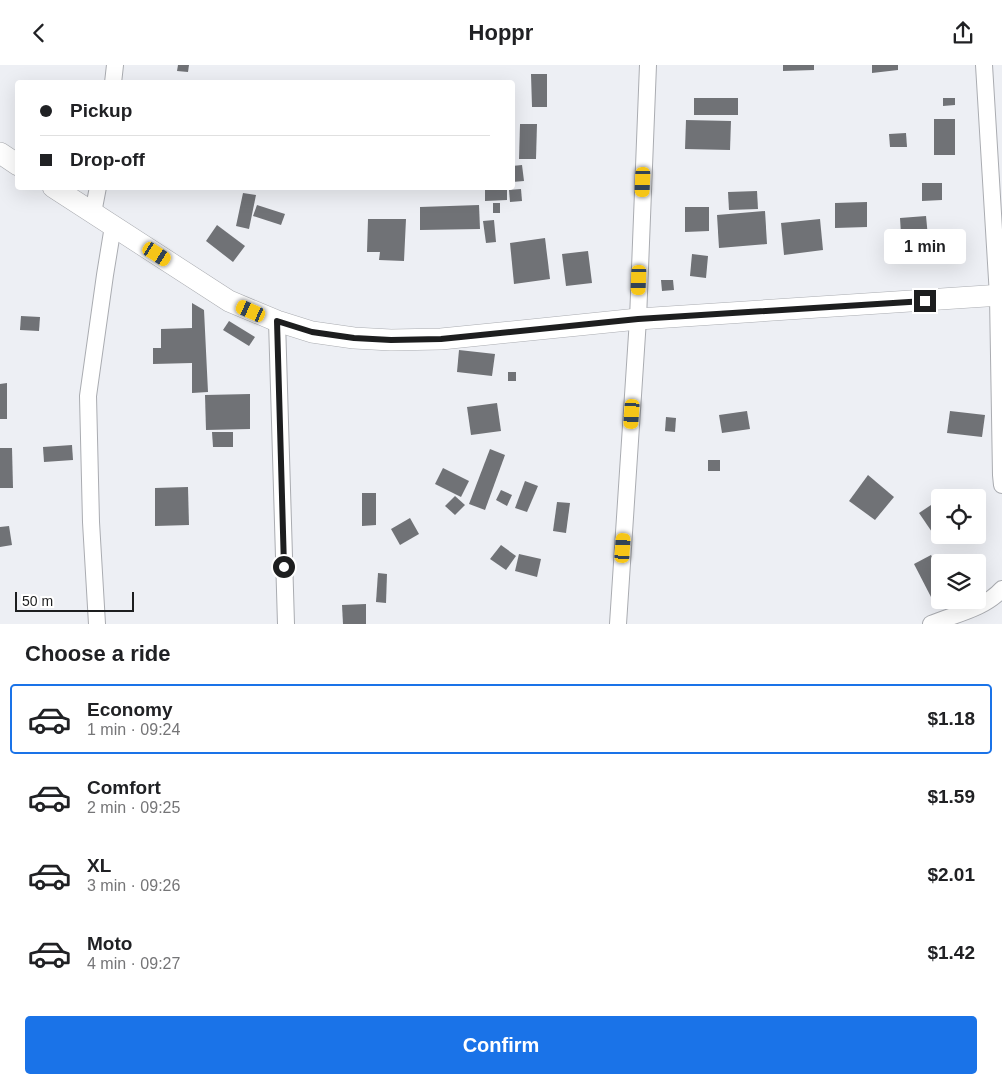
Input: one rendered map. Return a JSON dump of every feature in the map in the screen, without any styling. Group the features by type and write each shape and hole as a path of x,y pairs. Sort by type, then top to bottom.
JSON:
{"main road":[{"path":"0,153 15,163"},
{"path":"58,190 228,301 277,321 312,332 354,338 391,340 441,339 638,319 1000,296"}],"street":[{"path":"113,80 115,65"},
{"path":"618,624 638,319 648,65"},
{"path":"984,65 1000,296 1002,485"},
{"path":"93,213 97,190"},
{"path":"97,624 91,522 88,396 113,226"},
{"path":"277,321 286,624"},
{"path":"931,624 963,613 996,596 1002,589"}],"building":[{"path":"178,65 189,65 188,72 177,71"},
{"path":"783,65 814,65 814,70 783,71"},
{"path":"872,65 898,65 898,70 872,73"},
{"path":"531,74 547,74 547,107 532,107"},
{"path":"694,98 738,98 738,115 694,115"},
{"path":"943,98 955,98 955,105 943,106"},
{"path":"934,119 955,119 955,155 934,155"},
{"path":"686,120 731,121 730,150 685,149"},
{"path":"520,124 537,124 536,159 519,159"},
{"path":"906,133 907,147 890,147 889,134"},
{"path":"522,165 524,181 515,182 515,166"},
{"path":"922,183 942,183 942,200 922,201"},
{"path":"521,189 522,201 510,202 509,190"},
{"path":"485,190 507,190 507,200 485,201"},
{"path":"757,191 758,209 729,210 728,192"},
{"path":"243,193 256,195 249,229 236,226"},
{"path":"867,202 867,227 835,228 835,203"},
{"path":"493,203 500,203 500,213 493,213"},
{"path":"257,205 285,214 281,225 253,216"},
{"path":"479,205 480,229 420,230 420,207"},
{"path":"685,207 709,207 709,231 685,232"},
{"path":"765,211 767,244 719,248 717,215"},
{"path":"926,216 929,248 902,251 900,218"},
{"path":"368,219 406,219 404,261 379,260 380,252 367,252"},
{"path":"820,219 823,250 784,255 781,223"},
{"path":"494,220 496,242 486,243 483,221"},
{"path":"217,225 245,246 233,262 206,241"},
{"path":"545,238 550,279 514,284 510,243"},
{"path":"588,251 592,283 566,286 562,254"},
{"path":"692,254 708,256 706,278 690,276"},
{"path":"661,280 673,280 674,290 662,291"},
{"path":"192,303 204,310 208,392 192,393 192,363 153,364 153,348 161,348 161,329 192,328"},
{"path":"21,316 40,317 39,331 20,330"},
{"path":"229,321 255,337 249,346 223,330"},
{"path":"459,350 495,354 492,376 457,372"},
{"path":"508,372 516,372 516,381 508,381"},
{"path":"7,383 7,419 0,419 0,384"},
{"path":"250,394 250,429 206,430 205,395"},
{"path":"497,403 501,431 471,435 467,407"},
{"path":"747,411 750,429 722,433 719,415"},
{"path":"950,411 985,415 982,437 947,433"},
{"path":"666,417 676,418 675,432 665,431"},
{"path":"212,432 233,432 233,447 213,447"},
{"path":"72,445 73,460 44,462 43,447"},
{"path":"0,448 12,448 13,488 0,488"},
{"path":"490,449 505,455 485,510 469,504"},
{"path":"708,460 720,460 720,471 708,471"},
{"path":"443,468 469,481 461,497 435,484"},
{"path":"868,475 894,497 875,520 849,501"},
{"path":"525,481 538,486 527,512 515,508"},
{"path":"188,487 189,525 155,526 155,488"},
{"path":"501,490 512,495 507,506 496,500"},
{"path":"362,493 376,493 376,525 362,526"},
{"path":"455,496 465,505 455,515 445,506"},
{"path":"557,502 570,503 566,533 553,531"},
{"path":"931,505 931,531 919,513"},
{"path":"410,518 419,534 400,545 391,529"},
{"path":"9,526 12,545 0,547 0,527"},
{"path":"501,545 516,556 506,570 490,559"},
{"path":"519,554 541,559 537,577 515,571"},
{"path":"931,555 931,597 914,564"},
{"path":"378,573 387,574 386,603 376,602"},
{"path":"366,604 366,624 343,624 342,605"}],"route":[{"path":"284,567 277,321 312,332 354,338 391,340 441,339 638,319 925,301"}]}
